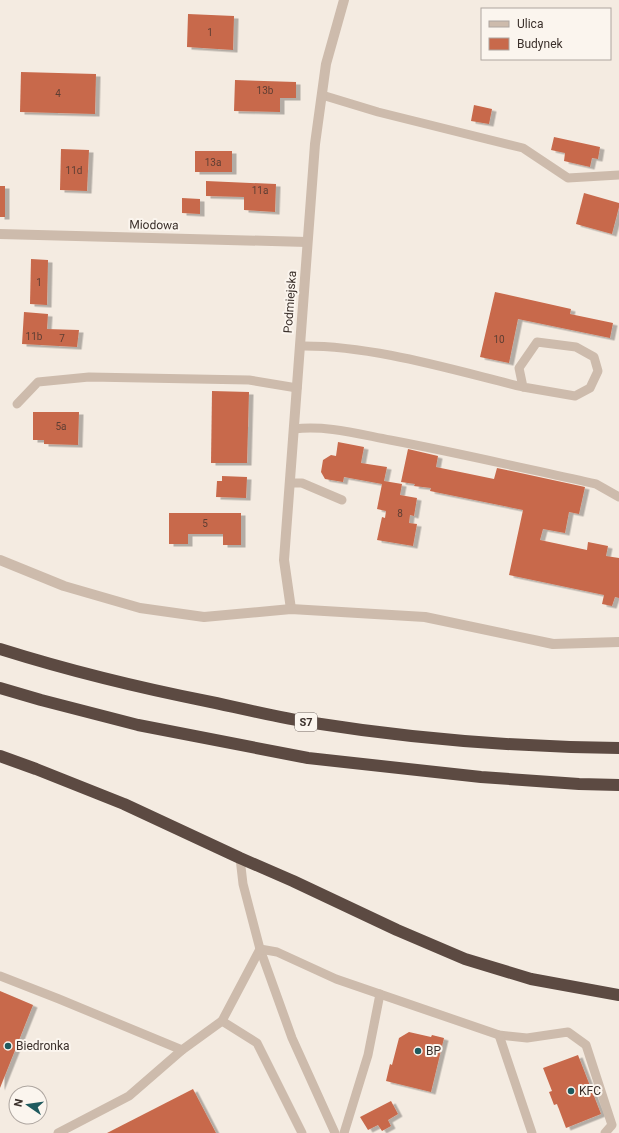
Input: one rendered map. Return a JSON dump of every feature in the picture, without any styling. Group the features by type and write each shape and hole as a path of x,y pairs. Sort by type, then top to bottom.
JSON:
{"highway":[{"name":"S7","path":"0,649 50,665 147,689 312,723 411,737 565,748 619,748"},
{"path":"0,688 138,725 308,758 481,777 579,784 619,785"},
{"path":"0,756 124,804 397,930 466,959 531,979 619,995"}],"street":[{"name":"Podmiejska","path":"291,609 284,560 314,144 326,64 344,0"},
{"name":"Miodowa","path":"0,234 307,242"},
{"path":"0,560 64,586 140,608 204,618 291,609 425,617 552,644 619,642"}],"lane":[{"path":"322,95 378,112 523,148 568,178 619,175"},
{"path":"300,346 329,347 387,355 523,387 574,396 590,388 598,371 594,357 576,347 537,342 519,368 523,387"},
{"path":"17,404 38,382 89,377 249,380 297,388"},
{"path":"294,429 306,427 334,430 415,445 596,484 619,497"},
{"path":"290,483 302,483 342,500"},
{"path":"240,858 243,884 260,949 292,1038 335,1133"},
{"path":"260,949 277,952 336,980 499,1035 527,1038 568,1032 586,1044 612,1125 604,1133"},
{"path":"58,1133 129,1096 182,1050 222,1021 260,949"},
{"path":"0,976 60,999 182,1050"},
{"path":"344,1133 368,1055 380,994"},
{"path":"222,1021 257,1043 302,1133"},
{"path":"499,1035 532,1133"}],"building":[{"path":"188,14 234,16 233,50 187,47"},
{"path":"21,72 96,74 95,114 20,112"},
{"path":"235,80 296,82 296,98 280,98 280,112 234,111"},
{"path":"474,105 492,109 489,124 471,121"},
{"path":"554,137 600,147 598,159 592,158 590,167 564,161 565,153 551,150"},
{"path":"61,149 89,150 87,191 60,190"},
{"path":"195,151 232,151 232,172 195,172"},
{"path":"206,181 276,184 275,212 244,210 244,197 206,196"},
{"path":"0,186 5,186 5,217 0,217"},
{"path":"584,193 619,203 612,234 576,224"},
{"path":"182,198 200,199 200,214 182,213"},
{"path":"31,259 48,260 47,305 30,304"},
{"path":"495,292 571,309 570,314 613,323 610,338 518,319 509,363 480,357"},
{"path":"24,312 48,314 47,329 79,330 77,347 22,344"},
{"path":"212,391 249,392 247,463 211,463"},
{"path":"33,412 79,412 78,445 44,444 44,440 33,440"},
{"path":"338,442 364,447 361,463 387,467 384,481 402,484 400,495 417,498 414,516 410,515 409,523 417,524 413,546 377,540 382,517 385,518 386,511 377,509 382,484 344,477 343,482 325,479 321,472 323,460 331,455 336,456"},
{"path":"408,449 438,456 436,467 494,479 497,468 585,487 579,514 569,512 565,533 543,529 540,540 587,550 588,542 608,546 606,556 619,558 619,598 615,597 612,606 602,604 604,595 509,575 523,510 430,491 431,488 414,486 415,484 401,482"},
{"path":"222,476 247,477 246,498 216,497 217,481 222,481"},
{"path":"169,513 241,513 241,545 223,545 223,534 188,534 188,544 169,544"},
{"name":"Biedronka","path":"0,991 33,1005 0,1088"},
{"name":"BP","path":"409,1032 431,1037 432,1035 444,1038 431,1092 386,1081 399,1038"},
{"name":"KFC","path":"578,1055 601,1114 566,1128 557,1104 554,1105 549,1092 552,1091 543,1068"},
{"path":"193,1089 216,1133 107,1133"},
{"path":"391,1101 398,1114 388,1120 391,1126 382,1131 378,1125 368,1130 360,1117"}],"place":[{"name":"Biedronka","path":"8,1046"},
{"name":"BP","path":"418,1051"},
{"name":"KFC","path":"571,1091"}]}
